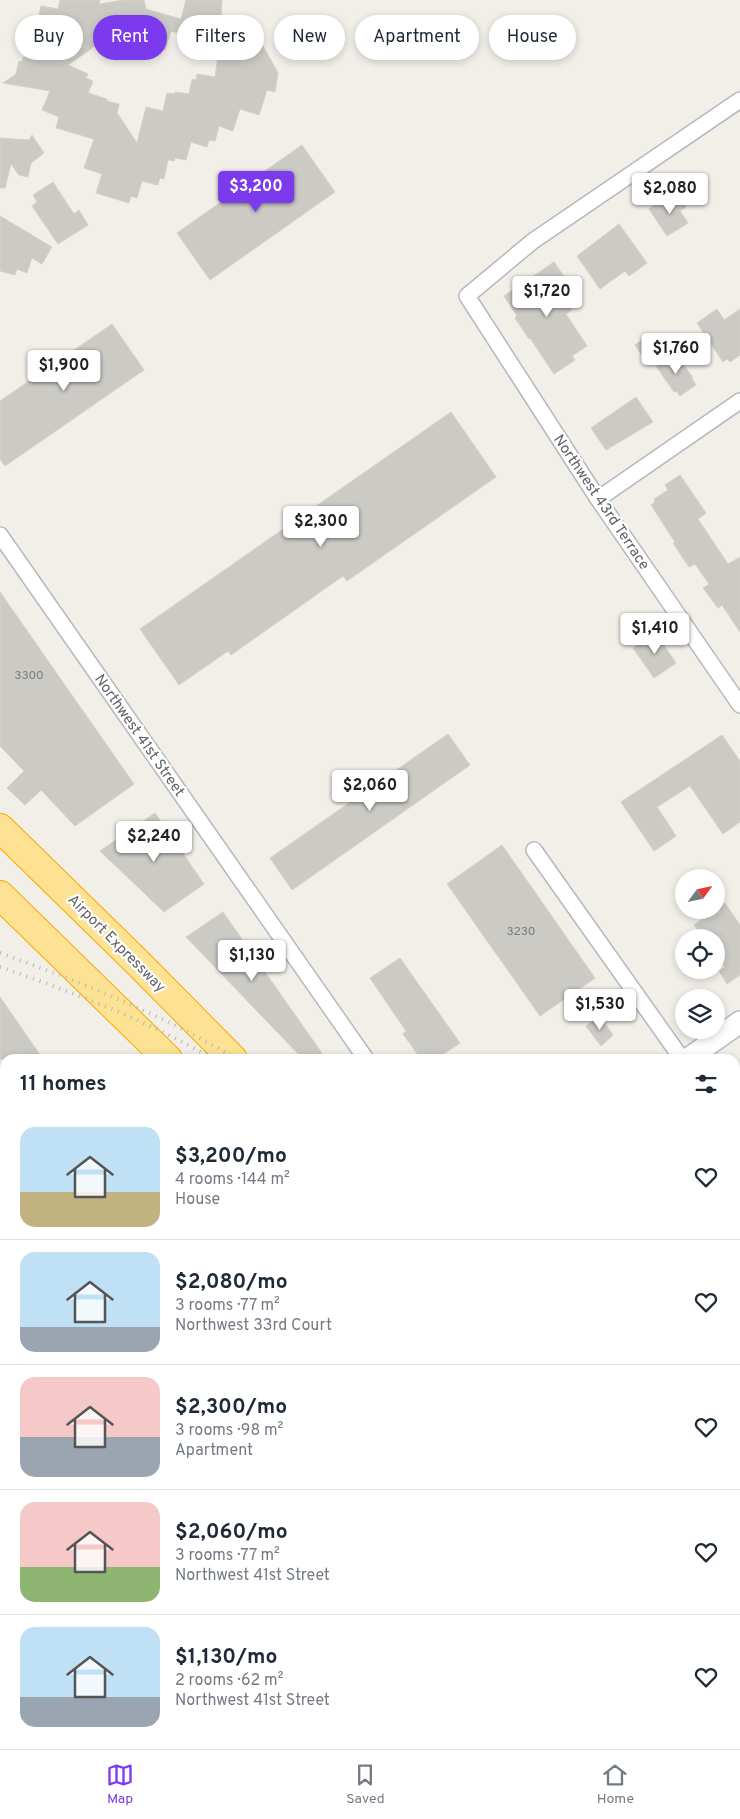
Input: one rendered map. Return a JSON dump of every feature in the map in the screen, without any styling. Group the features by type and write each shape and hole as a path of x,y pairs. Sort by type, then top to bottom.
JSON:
{"highway":[{"name":"Airport Expressway","path":"0,828 228,1054"},
{"path":"0,895 163,1054"}],"main road":[{"path":"695,1054 740,1022"}],"street":[{"name":"Northwest 43rd Terrace","path":"740,100 533,241 467,296 598,499 740,705"},
{"path":"598,499 740,401"},
{"name":"Northwest 41st Street","path":"0,534 363,1054"},
{"path":"534,850 678,1054"}],"building":[{"path":"60,0 100,0 99,4 124,0 144,0 146,9 167,15 93,15 93,47 83,54 83,15 39,15 41,6 58,9"},
{"path":"186,0 222,0 221,15 182,15"},
{"path":"167,15 177,18 177,33 171,31 167,44"},
{"path":"264,48 278,73 275,92 267,90 259,115 240,109 233,131 219,126 215,141 209,140 207,147 191,142 186,160 175,158 174,161 168,160 164,179 160,178 158,185 142,181 137,198 131,196 129,203 96,193 102,174 84,168 94,139 56,128 59,117 42,110 50,91 3,83 16,74 19,61 22,62 22,60 75,60 68,65 88,74 86,78 93,81 88,93 119,104 117,113 137,143 146,107 163,111 167,93 189,94 192,79 196,80 197,74 215,77 217,60 264,60"},
{"path":"32,135 44,153 31,163 28,177 19,175 11,164 5,188 0,188 0,138 29,140"},
{"path":"302,145 335,192 210,280 177,233"},
{"path":"53,182 74,214 79,210 88,225 58,244 32,206 37,202 33,195"},
{"path":"678,195 686,207 680,211 688,223 667,236 649,209 663,199 665,201"},
{"path":"0,216 52,247 42,264 32,258 27,273 17,269 15,275 0,271"},
{"path":"619,224 647,263 629,276 625,271 600,289 577,256"},
{"path":"554,262 565,278 555,284 572,310 566,314 587,346 572,356 575,360 554,374 515,318 517,316 504,296"},
{"path":"717,309 724,320 740,309 740,355 730,362 727,359 723,362 697,323"},
{"path":"112,324 144,370 5,466 0,459 0,401"},
{"path":"646,337 654,349 643,357 635,345"},
{"path":"675,353 696,385 680,396 676,391 674,392 656,366"},
{"path":"636,397 653,422 606,450 591,428"},
{"path":"451,412 496,477 347,581 343,576 231,655 228,651 179,685 140,629"},
{"path":"680,475 706,513 698,519 728,564 740,557 740,632 722,605 718,608 703,588 709,584 695,564 689,567 651,505 655,502 654,499 668,490 665,485"},
{"path":"0,592 134,784 75,826 41,790 25,805 7,788 24,771 0,746"},
{"path":"655,632 676,663 654,678 633,648"},
{"path":"448,734 470,765 292,890 270,858"},
{"path":"722,735 740,761 740,822 723,834 690,786 657,807 676,836 654,851 621,802"},
{"path":"155,813 204,884 164,912 100,851"},
{"path":"502,845 595,978 540,1016 447,884"},
{"path":"725,903 740,925 740,975 727,984 724,979 725,929 697,929 694,925 702,919 725,919"},
{"path":"223,912 322,1054 298,1054 186,937"},
{"path":"400,958 460,1043 444,1054 417,1054 403,1034 406,1031 370,978"},
{"path":"0,997 40,1054 0,1054"},
{"path":"600,1016 613,1035 601,1046 586,1026"}],"railway":[{"path":"0,953 121,1000 180,1028 228,1054"},
{"path":"0,967 55,986 135,1019 204,1054"}]}
